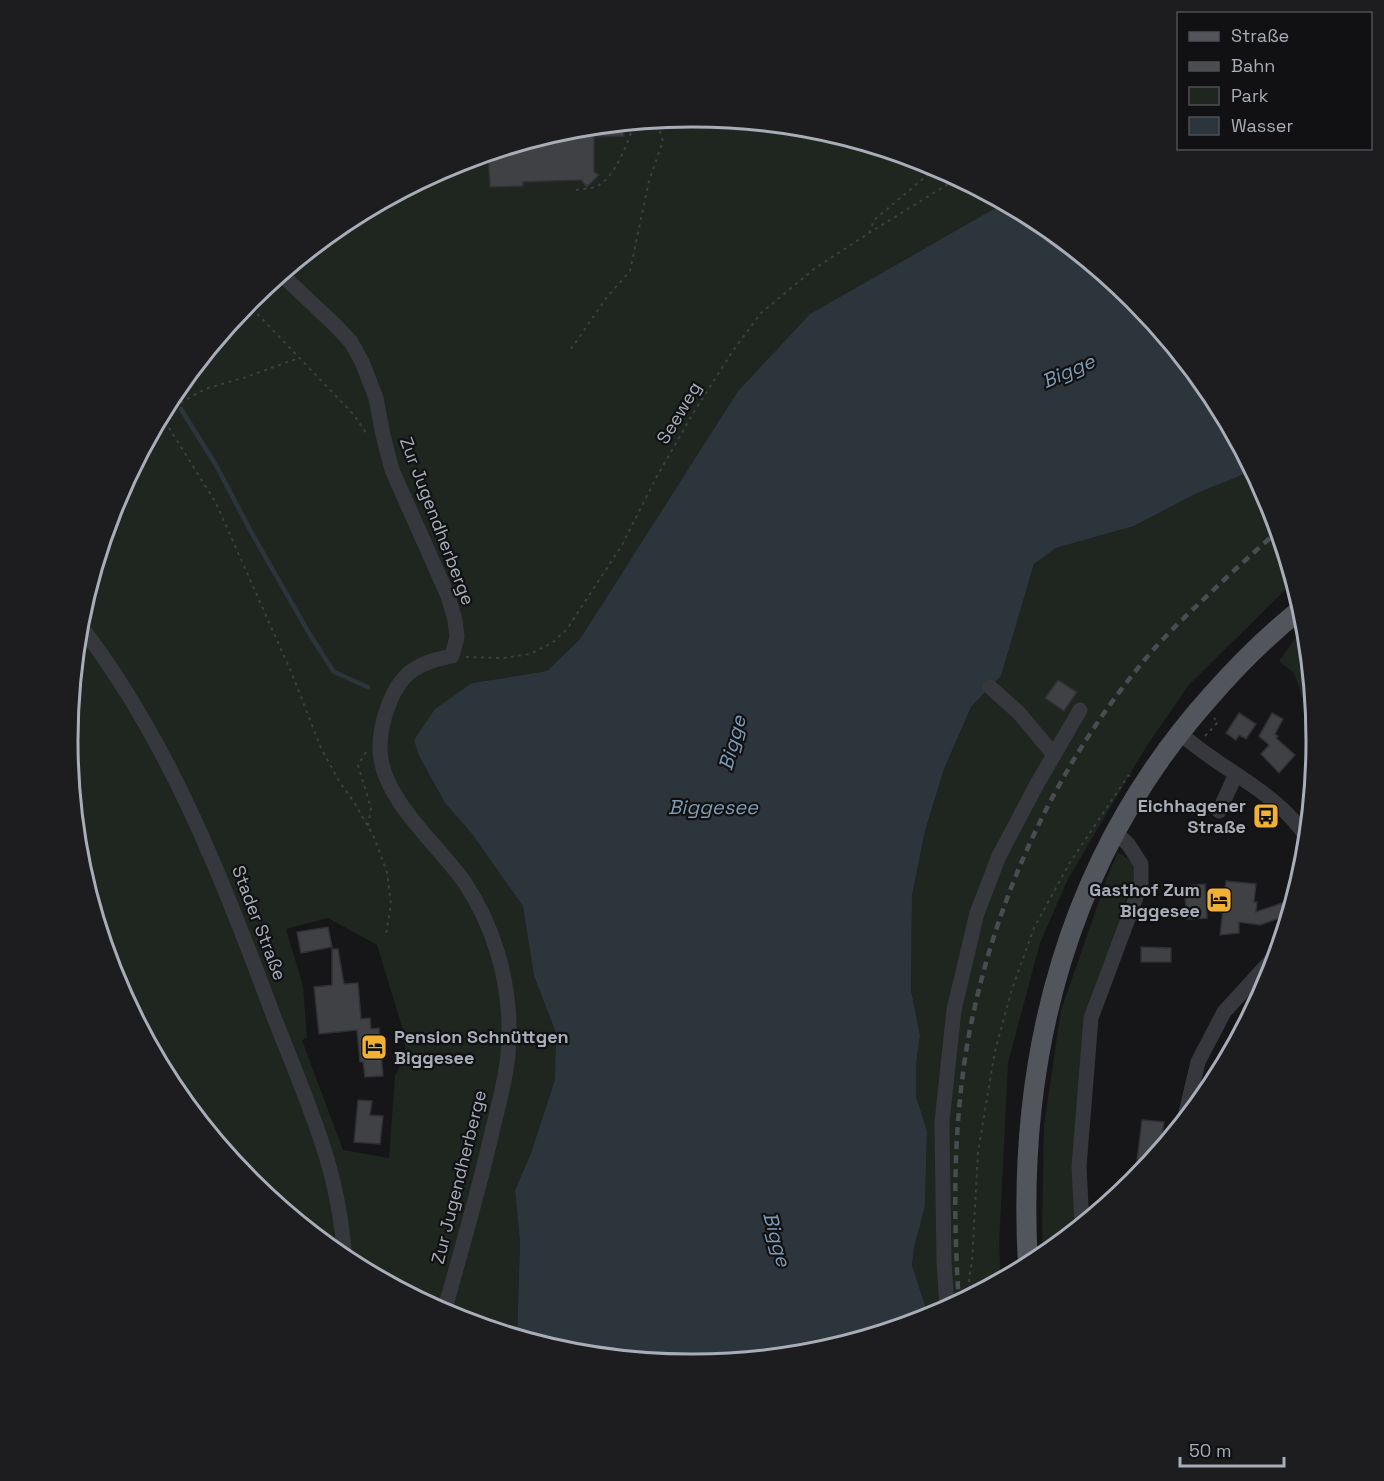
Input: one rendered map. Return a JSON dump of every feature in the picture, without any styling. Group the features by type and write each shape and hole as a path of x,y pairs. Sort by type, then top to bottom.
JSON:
{"main road":[{"path":"1027,1255 1026,1178 1033,1093 1039,1050 1057,974 1072,927 1115,832 1140,790 1180,733 1252,652 1293,616"}],"street":[{"name":"Zur Jugendherberge","path":"287,279 351,342 362,362 376,398 392,470 448,596 457,637 452,656 430,661 411,671 398,688 387,706 380,748 383,773 396,799 464,883 484,915 499,956 507,999 509,1030 506,1070 486,1158 446,1303"},
{"name":"Stader Straße","path":"87,636 119,680 148,727 172,771 214,862 321,1140 335,1191 344,1246"},
{"path":"990,687 1019,713 1054,755"},
{"path":"946,1299 942,1122 954,1010 977,913 999,856 1080,710"},
{"path":"1180,733 1196,748 1263,792 1300,828"},
{"path":"1219,811 1236,774"},
{"path":"1081,1215 1079,1167 1091,1018 1141,884 1141,864 1128,844 1115,832"},
{"path":"1189,1101 1198,1062 1224,1012 1260,973"}],"path":[{"path":"571,348 601,305 630,271 649,181 663,141 659,128"},
{"path":"576,190 596,187 610,176 632,130"},
{"path":"869,233 874,220 929,174"},
{"name":"Seeweg","path":"452,656 503,658 530,654 552,643 567,629 622,545 656,478 692,415 732,352 761,313 814,269 949,183"},
{"path":"254,310 354,415 370,440"},
{"path":"177,405 205,389 300,357"},
{"path":"167,422 216,503 292,674 321,748 374,837 387,872 391,904 386,935"},
{"path":"368,826 370,808 358,765 367,750 380,748"},
{"path":"970,1288 978,1152 995,1051 1012,989 1035,928 1069,864 1128,776 1138,771"}],"green space":[{"path":"652,128 732,128 772,132 851,147 889,159 927,173 996,207 810,314 738,391 580,639 547,671 472,683 415,740 419,756 445,803 472,834 524,906 534,976 556,1033 555,1079 531,1153 515,1190 520,1242 517,1329 457,1308 420,1291 351,1251 318,1228 258,1175 205,1114 181,1082 160,1048 125,975 99,899 83,821 79,781 79,700 83,660 99,582 111,543 141,469 160,433 181,399 230,336 258,306 318,253 385,209 420,190 457,173 533,147 572,138","holes":["328,918 377,945 403,1030 406,1053 395,1076 389,1158 343,1150 302,1040 307,1038 303,986 286,929"]},
{"path":"1245,474 1273,543 1286,588 1188,686 1146,747 1068,879 1040,943 1008,1063 999,1245 1000,1271 926,1308 912,1265 925,1206 927,1132 916,1096 916,1063 920,1035 911,990 912,896 925,831 944,769 971,707 1001,676 1034,564 1056,548 1134,526 1195,494"},
{"path":"1297,636 1305,706 1294,673 1279,661"},
{"path":"1118,852 1133,862 1133,882 1085,1015 1072,1165 1075,1221 1043,1244 1044,1126 1061,1010"}],"water":[{"name":"Biggesee","path":"996,207 1066,253 1126,306 1154,336 1203,399 1245,474 1195,494 1134,526 1056,548 1034,564 1001,676 971,707 944,769 925,831 912,896 911,990 920,1035 916,1064 916,1096 927,1131 925,1206 912,1265 926,1308 851,1334 812,1343 732,1353 652,1353 572,1343 533,1334 517,1329 520,1242 515,1190 531,1153 555,1079 556,1033 534,976 523,906 472,834 445,803 419,756 414,740 435,709 472,683 547,671 580,639 738,391 810,314"}],"building":[{"path":"624,131 624,136 594,137 594,172 599,175 587,187 581,180 523,182 523,186 490,187 488,161 533,147 572,138"},
{"path":"1058,680 1077,692 1064,711 1045,698"},
{"path":"1239,713 1256,724 1246,739 1239,735 1236,740 1226,733"},
{"path":"1272,713 1283,719 1275,734 1278,736 1276,738 1295,755 1279,773 1261,754 1269,745 1259,736"},
{"path":"1226,881 1256,884 1254,902 1257,902 1256,912 1284,902 1279,918 1260,925 1239,922 1239,933 1220,935"},
{"path":"1205,884 1207,918 1187,919 1184,886"},
{"path":"328,927 332,947 301,953 297,932"},
{"path":"1141,947 1171,948 1171,962 1141,962"},
{"path":"332,949 338,949 344,984 358,983 361,1019 370,1018 371,1029 379,1028 383,1076 365,1077 363,1062 360,1062 357,1030 319,1034 314,987 332,985"},
{"path":"358,1100 372,1101 370,1115 383,1116 380,1144 354,1142"},
{"path":"1142,1120 1164,1122 1162,1135 1137,1161"}],"waterway":[{"path":"181,409 217,467 309,633 334,672 368,687"}],"railway":[{"path":"959,1293 956,1171 963,1072 980,987 1013,883 1060,784 1088,737 1119,693 1173,629 1271,537"}],"place":[{"name":"Eichhagener Straße","path":"1266,816"},
{"name":"Gasthof Zum Biggesee","path":"1219,900"},
{"name":"Pension Schnüttgen Biggesee","path":"374,1047"}],"water label":[{"name":"Bigge","path":"1068,371"},
{"name":"Bigge","path":"732,743"},
{"name":"Bigge","path":"777,1239"}]}
